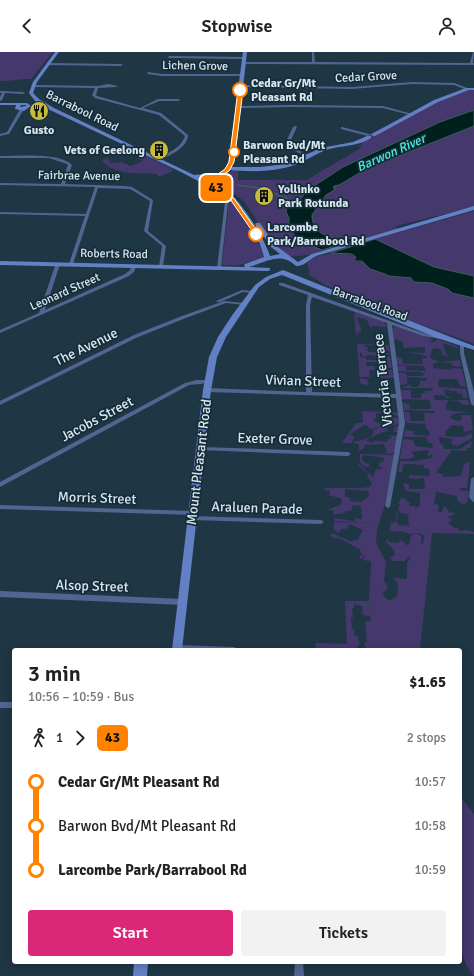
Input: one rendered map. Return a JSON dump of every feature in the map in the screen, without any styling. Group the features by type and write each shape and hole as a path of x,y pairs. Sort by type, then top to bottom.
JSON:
{"street":[{"name":"Barrabool Road","path":"58,52 35,82 31,93 33,97 41,103 156,159 210,182 234,201 264,247 268,259"},
{"path":"210,182 226,174 233,154 245,52"},
{"path":"313,52 314,63"},
{"path":"169,57 314,63 473,64 474,52"},
{"path":"49,64 121,65"},
{"name":"Lichen Grove","path":"148,73 162,75 242,76"},
{"name":"Cedar Grove","path":"241,86 348,88 412,83 454,84 468,89"},
{"path":"33,86 98,87 94,94 97,97 141,108 163,116 187,137 176,150 156,159"},
{"path":"210,182 228,168 285,166 327,148 361,143 370,136 436,101 474,88"},
{"path":"0,100 2,92 23,93"},
{"path":"0,135 8,133 22,106 33,97"},
{"path":"141,108 158,100 178,100"},
{"path":"0,108 41,103"},
{"path":"0,104 22,106"},
{"path":"239,107 383,107 410,114"},
{"path":"295,127 288,142 296,151 308,156"},
{"path":"342,128 370,136"},
{"path":"0,156 49,157 68,163 70,165 62,186"},
{"name":"Barrabool Road","path":"180,170 230,191 241,201 278,251 295,261 301,269 322,287"},
{"path":"195,176 218,175"},
{"name":"Fairbrae Avenue","path":"0,184 129,188 152,201 146,231 164,246 161,266"},
{"path":"70,264 97,186"},
{"path":"219,268 227,194"},
{"path":"226,201 229,199 234,201"},
{"path":"314,255 474,208"},
{"path":"0,213 87,215"},
{"name":"Roberts Road","path":"228,268 277,256 314,255"},
{"name":"Mount Pleasant Road","path":"256,286 268,278 284,272 301,269 307,258 314,255"},
{"path":"268,259 267,264 269,269"},
{"name":"Roberts Road","path":"0,263 269,269"},
{"path":"41,314 58,264"},
{"name":"Leonard Street","path":"0,332 127,275 132,271 134,266"},
{"path":"244,268 258,272 260,276 256,286"},
{"name":"Barrabool Road","path":"269,269 284,272 452,341"},
{"name":"Mount Pleasant Road","path":"177,648 208,386 213,357 217,346 256,286 269,269"},
{"name":"Barrabool Road","path":"281,284 427,336 452,341 473,348"},
{"name":"The Avenue","path":"184,317 256,286"},
{"path":"310,295 308,303 310,393"},
{"name":"The Avenue","path":"0,403 136,336 226,302 244,304"},
{"name":"Victoria Terrace","path":"388,506 402,423 389,323"},
{"path":"462,344 462,353 474,404"},
{"path":"464,359 465,352 473,348"},
{"name":"Jacobs Street","path":"0,485 187,384 197,382 208,386"},
{"name":"Vivian Street","path":"208,386 310,393 398,396"},
{"name":"Exeter Grove","path":"201,449 348,454"},
{"path":"474,479 472,497 474,500"},
{"name":"Morris Street","path":"0,507 192,516"},
{"name":"Araluen Parade","path":"192,516 321,522"},
{"name":"Alsop Street","path":"0,594 183,602"},
{"path":"0,704 12,705"},
{"path":"140,976 141,964"},
{"path":"299,964 299,976"}],"shaded area":[{"path":"0,52 53,52 31,79 0,81"},
{"path":"474,89 474,110 440,122 343,167 308,190 293,207 286,212 290,228 297,238 304,243 322,250 316,253 286,256 279,252 268,240 244,202 220,183 221,180 234,169 238,171 238,180 306,180 361,148 358,146 362,145 361,143 368,135 436,101"},
{"path":"474,126 474,207 396,226 399,230 363,240 363,238 347,239 330,237 317,230 313,224 312,215 326,195 333,191 334,186 340,185 366,169"},
{"path":"142,154 174,170 159,177 157,174 127,173 113,169 102,160 111,157 107,159 111,161 109,162 111,163 121,162 131,166 143,161 137,158"},
{"path":"229,201 231,201 246,223 252,233 253,238 261,246 263,258 239,265 222,265"},
{"path":"474,211 474,276 434,267 375,239"},
{"path":"337,252 355,256 358,262 362,261 377,272 392,276 411,278 414,282 432,283 448,289 452,293 474,298 474,344 408,320 380,307 360,301 325,285 308,274 310,272 307,263 314,257"},
{"path":"354,312 384,322 387,327 373,326 370,328 366,320 363,318 357,318 361,332 357,332 358,335 356,335"},
{"path":"394,327 397,327 433,339 430,342 435,342 437,339 457,346 460,349 443,343 448,357 442,354 442,350 437,348 432,349 430,358 440,362 460,360 461,367 454,366 451,363 437,362 433,364 433,368 451,370 452,368 462,369 466,387 460,386 457,379 440,379 438,382 439,387 466,389 468,398 463,398 462,394 457,393 457,391 449,391 449,389 444,390 446,396 452,398 447,398 443,395 434,395 435,400 448,400 448,403 446,403 446,409 471,412 453,414 450,417 458,421 462,419 461,415 471,415 473,430 464,432 463,426 452,425 445,432 446,436 462,437 472,433 472,438 457,446 451,444 452,439 439,437 440,443 443,445 444,449 460,449 472,441 471,448 466,448 468,451 452,450 436,472 443,475 442,477 461,476 464,464 470,462 467,488 460,488 461,491 469,491 467,503 462,504 457,500 457,496 436,492 434,504 439,505 439,512 442,512 443,507 446,507 450,513 452,512 455,514 448,517 452,520 448,523 457,530 455,528 458,528 460,531 467,530 474,532 474,534 432,533 420,648 366,648 364,642 367,642 365,621 371,621 370,616 363,615 362,606 354,604 354,608 352,608 353,618 351,618 352,628 355,636 358,636 358,641 360,642 359,645 356,648 315,648 316,643 347,644 345,601 369,601 371,561 362,560 364,559 364,554 362,559 356,558 359,558 362,554 360,552 361,550 339,538 334,538 329,534 334,534 352,542 354,540 357,541 363,530 350,524 346,529 341,529 339,533 334,530 334,522 377,523 334,521 334,518 355,521 355,518 362,519 361,506 353,505 351,511 345,511 345,513 334,515 333,510 327,510 340,505 342,499 329,495 330,491 324,490 325,488 370,487 372,484 367,475 369,474 357,465 359,464 373,477 376,469 382,469 382,467 379,467 379,463 384,461 384,458 364,455 362,457 363,462 369,464 369,467 365,467 360,462 360,454 394,454 384,508 377,530 376,543 386,562 384,581 388,587 383,594 386,599 391,600 397,596 398,584 393,578 407,579 407,563 411,557 405,561 392,561 390,557 395,556 394,550 386,542 387,538 389,542 398,543 401,540 409,545 411,535 419,534 422,538 421,544 423,544 424,536 420,533 409,534 401,531 390,531 392,510 391,522 395,523 397,510 398,515 396,522 398,525 409,526 408,514 400,513 398,508 401,505 398,504 402,497 410,503 409,506 415,506 416,508 420,506 420,493 406,491 403,483 409,484 409,489 425,489 424,478 409,478 409,475 430,476 429,469 424,468 424,465 403,465 402,472 398,472 400,461 415,461 432,458 433,455 431,454 430,457 427,453 430,452 428,450 411,452 415,457 400,459 403,439 413,440 415,446 433,448 432,443 429,443 426,437 404,437 405,430 414,431 414,435 430,436 425,427 426,424 406,423 404,412 409,412 411,421 425,421 424,413 435,413 435,411 404,410 403,402 410,405 409,409 430,409 431,406 429,400 402,399 401,390 411,390 411,398 421,398 422,393 426,393 425,391 433,391 432,388 401,388 409,385 410,383 411,387 419,387 420,381 427,381 426,378 407,377 407,384 400,385 398,373 405,373 407,376 423,376 425,374 420,372 398,371 398,366 407,366 406,370 426,371 424,366 398,365 396,357 402,358 403,364 423,364 422,358 427,358 427,356 407,352 425,353 425,347 404,348 402,341 394,339 393,330","holes":["345,489 368,491 369,496 361,502 350,501 349,497 345,497"]},
{"path":"357,344 389,345 390,351 379,352 381,345 365,345 365,347 368,347 368,352 390,354 382,356 366,355 363,357 362,353 360,353 360,356 362,358 366,358 366,360 382,360 390,356 392,368 383,368 382,362 366,362 366,366 374,366 375,370 369,370 370,377 360,377 361,379 367,379 369,385 361,384 360,382"},
{"path":"381,370 392,370 394,378 379,378 379,373 381,373"},
{"path":"448,400 468,400 469,405 462,404 459,401"},
{"path":"362,411 398,413 398,416 388,413 376,413 376,418 373,421 381,424 395,424 391,423 390,417 399,418 399,424 388,426 387,430 384,431 394,432 383,432 366,440 371,443 375,441 387,442 388,439 391,439 391,436 388,435 398,436 394,452 391,454 374,453 387,453 384,444 364,445 364,448 359,451 359,444 352,443 371,437 374,431 372,430 379,427 387,428 387,425 380,425 371,429 365,425 350,434 354,437 356,435 351,443 342,443 356,423 363,423"},
{"path":"398,426 398,432 394,432 394,427"},
{"path":"462,799 474,814 474,976 466,965 462,952"}],"water":[{"name":"Barwon River","path":"474,110 474,126 366,169 339,185 334,186 333,188 336,189 326,195 312,215 313,224 317,230 331,237 347,239 363,238 322,250 298,240 295,236 289,224 289,218 286,212 287,207 294,207 308,190 343,167 440,122"},
{"path":"375,239 434,267 474,276 474,298 452,293 448,289 432,283 414,282 411,278 389,276 370,269 362,261 354,261 356,257 352,254 331,253"}],"waterway":[{"path":"237,185 259,188 299,203"}],"bus line":[{"name":"43","path":"240,90 231,162 227,170 211,179 207,184 225,193 235,202 256,234"}],"place":[{"name":"Cedar Gr/Mt Pleasant Rd","path":"240,90"},
{"name":"Gusto","path":"39,111"},
{"name":"Vets of Geelong","path":"159,150"},
{"name":"Barwon Bvd/Mt Pleasant Rd","path":"234,152"},
{"name":"Yollinko Park Rotunda","path":"264,196"},
{"name":"Larcombe Park/Barrabool Rd","path":"256,234"}]}
